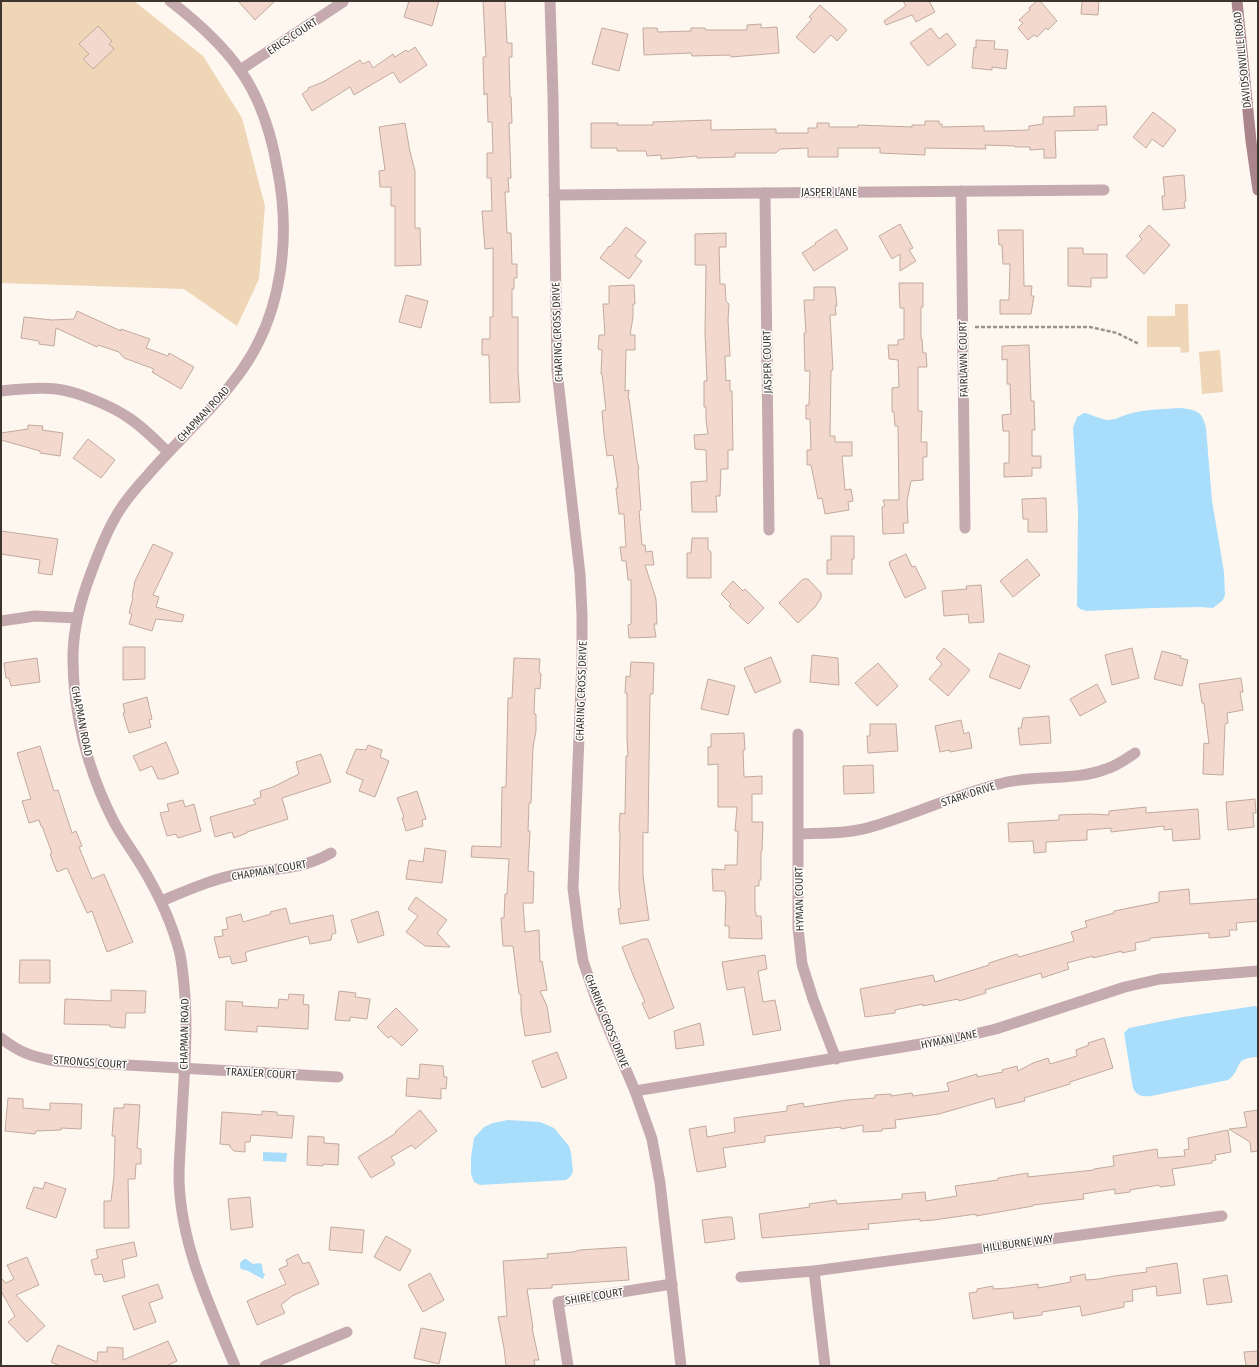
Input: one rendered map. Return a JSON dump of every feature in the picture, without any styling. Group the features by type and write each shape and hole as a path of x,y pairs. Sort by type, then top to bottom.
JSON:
{"main road":[{"name":"DAVIDSONVILLE ROAD","path":"1237,1 1251,141 1258,190"}],"street":[{"name":"CHAPMAN ROAD","path":"170,1 209,33 240,70 260,106 273,145 281,183 284,215 282,254 277,290 263,333 245,366 223,396 168,452 134,490 115,517 99,551 84,592 77,618 73,652 75,694 85,748 100,790 114,822 161,901 172,927 181,958 187,1012 179,1178 182,1216 199,1280 235,1366"},
{"name":"CHARING CROSS DRIVE","path":"550,1 553,98 556,371 580,574 582,614 582,661 573,888 583,961 596,999 635,1091 652,1139 660,1183 681,1366"},
{"name":"ERICS COURT","path":"240,70 343,2"},
{"name":"JASPER LANE","path":"554,194 1104,190"},
{"name":"FAIRLAWN COURT","path":"961,191 965,528"},
{"name":"JASPER COURT","path":"765,193 769,530"},
{"path":"1,391 26,388 57,388 82,396 108,406 130,418 168,452"},
{"path":"1,621 35,616 77,618"},
{"name":"HYMAN COURT","path":"798,734 798,928 802,964 813,999 836,1059"},
{"name":"STARK DRIVE","path":"799,834 849,832 873,826 974,791 1008,782 1087,774 1106,769 1122,762 1135,753"},
{"name":"CHAPMAN COURT","path":"161,901 216,880 238,874 299,866 317,862 331,853"},
{"name":"HYMAN LANE","path":"635,1091 922,1045 996,1029 1125,987 1160,979 1258,971"},
{"name":"STRONGS COURT","path":"1,1038 14,1048 36,1057 56,1060 184,1069"},
{"name":"TRAXLER COURT","path":"184,1069 338,1076"},
{"name":"HILLBURNE WAY","path":"741,1277 814,1271 1222,1216"},
{"path":"814,1271 825,1366"},
{"name":"SHIRE COURT","path":"568,1366 558,1302 672,1284"},
{"path":"265,1366 346,1332"}],"path":[{"path":"962,327 1090,327 1117,333 1139,344"}],"shaded area":[{"path":"1,1 134,1 203,56 242,118 265,206 259,279 237,326 184,289 1,283"},
{"path":"1175,304 1188,304 1189,352 1181,353 1180,347 1147,347 1147,316 1175,316"},
{"path":"1220,350 1223,392 1202,394 1199,352"}],"water":[{"path":"1182,408 1196,411 1201,415 1206,428 1212,501 1224,572 1225,595 1223,600 1213,608 1152,608 1087,611 1080,609 1077,606 1078,511 1073,428 1077,417 1084,413 1111,420 1142,411"},
{"path":"1255,1006 1258,1008 1258,1057 1244,1059 1233,1076 1228,1080 1151,1096 1136,1093 1133,1088 1124,1033 1129,1028 1183,1017"},
{"path":"508,1120 540,1122 554,1128 569,1146 573,1171 571,1176 566,1180 480,1185 474,1182 471,1174 471,1157 474,1138 484,1127 493,1123"},
{"path":"263,1152 287,1153 286,1162 263,1161"},
{"path":"244,1259 253,1264 260,1263 262,1265 263,1273 265,1274 263,1279 241,1269 240,1263"}],"building":[{"path":"238,1 275,1 255,20"},
{"path":"409,1 439,1 432,26 404,17"},
{"path":"483,1 505,1 507,43 512,43 512,57 509,57 512,123 509,123 511,178 508,178 509,192 505,192 507,233 511,233 512,264 517,264 517,278 514,278 514,289 512,289 512,317 518,317 518,371 520,402 490,403 489,355 482,355 482,339 490,339 490,317 493,317 493,248 485,249 482,211 492,211 491,178 487,178 487,153 493,153 492,122 488,122 487,93 484,95 483,57 486,57"},
{"path":"903,1 929,1 935,12 916,22 912,15 886,25 884,21 906,6"},
{"path":"1037,1 1040,1 1057,21 1048,30 1046,28 1037,37 1034,35 1028,40 1018,28 1023,23 1019,20"},
{"path":"1082,1 1099,1 1098,15 1081,14"},
{"path":"820,5 847,30 837,41 831,35 814,53 796,37 812,19 809,17"},
{"path":"761,24 761,28 777,27 779,53 731,57 730,55 692,56 691,53 644,55 643,28 657,28 658,32 691,31 691,28 705,28 706,30 747,30 747,25"},
{"path":"98,26 112,41 109,44 114,49 93,69 83,59 89,54 79,44"},
{"path":"602,28 628,34 619,71 592,64"},
{"path":"931,28 939,39 947,33 956,45 928,66 910,43"},
{"path":"976,40 995,41 994,49 1008,50 1006,69 992,67 992,70 972,68"},
{"path":"415,47 427,65 400,83 393,72 354,95 350,87 312,111 302,94 309,89 308,88 323,82 360,60 363,64 369,61 373,68 393,54 395,57 406,50 408,52"},
{"path":"1106,106 1107,125 1098,125 1098,130 1055,131 1056,158 1044,158 1044,149 1030,150 1030,147 985,145 986,149 925,148 925,155 880,153 880,148 838,148 838,157 808,157 808,148 780,149 776,153 735,153 735,157 697,158 697,156 661,159 661,155 647,156 646,151 617,151 617,148 591,148 591,123 653,125 653,122 711,120 711,130 776,129 776,133 808,133 808,128 817,128 817,123 829,123 829,127 858,127 858,125 912,127 912,125 925,125 925,121 939,121 939,124 942,124 942,127 984,126 984,131 999,131 1029,130 1029,126 1043,124 1043,117 1074,116 1074,107"},
{"path":"1153,112 1176,130 1163,147 1152,139 1146,148 1133,137"},
{"path":"405,123 415,171 415,228 420,228 421,265 395,266 395,206 391,206 391,187 380,187 379,171 385,170 379,127"},
{"path":"1184,175 1186,201 1184,202 1185,208 1163,210 1162,196 1165,196 1163,177"},
{"path":"900,224 913,248 909,250 916,261 900,271 900,254 892,259 879,236"},
{"path":"1149,225 1170,245 1144,274 1126,256 1142,239 1139,236"},
{"path":"626,227 646,242 635,256 642,261 629,279 600,258"},
{"path":"836,229 848,249 814,271 802,253"},
{"path":"998,230 1023,230 1024,286 1032,286 1031,296 1034,296 1031,314 1000,314 1000,300 1009,300 1010,264 1003,264 1002,245 999,245"},
{"path":"726,233 726,247 719,247 720,284 725,284 726,301 729,304 728,320 730,356 725,356 726,381 730,380 730,391 732,391 733,450 728,450 728,469 721,469 720,496 716,496 717,512 692,512 691,482 707,481 706,450 695,449 694,435 708,434 706,407 704,407 704,381 707,381 705,333 706,265 695,265 695,234"},
{"path":"1068,248 1083,248 1083,254 1107,254 1107,278 1091,278 1091,287 1068,286"},
{"path":"899,283 923,283 921,339 923,353 926,353 927,367 918,367 918,411 922,411 921,442 927,442 927,457 923,457 923,480 911,481 907,501 908,523 903,523 904,533 883,534 882,507 885,506 883,500 899,500 898,426 895,426 894,412 892,412 892,388 899,387 898,360 889,359 888,345 898,345 898,340 904,339 904,308 900,308"},
{"path":"634,285 635,304 633,304 633,317 630,335 635,335 635,350 626,350 625,391 629,390 628,399 639,469 641,510 639,511 642,545 645,545 646,552 652,551 654,565 645,565 656,599 657,624 654,624 656,637 629,638 628,625 631,624 631,580 628,580 626,561 622,561 620,547 626,547 624,514 619,514 616,488 618,488 613,455 607,456 602,411 606,410 601,374 602,350 598,349 599,335 605,335 603,304 609,304 609,286"},
{"path":"814,287 835,287 837,306 835,306 836,315 830,315 833,370 831,370 830,436 835,436 835,442 852,442 852,456 842,456 845,490 851,489 853,501 848,502 849,510 825,514 822,498 818,499 811,465 807,465 807,450 811,450 810,419 806,419 806,405 809,405 810,371 805,371 804,333 806,333 804,300 814,300"},
{"path":"406,295 428,301 421,328 399,322"},
{"path":"77,311 121,331 121,329 150,339 146,348 168,356 169,353 194,367 181,389 152,372 154,369 124,358 119,352 98,345 97,347 56,328 54,346 39,344 39,341 21,338 24,317 52,320 74,319"},
{"path":"1029,345 1031,401 1034,401 1035,430 1032,430 1032,456 1041,456 1041,468 1032,468 1032,476 1004,477 1004,463 1009,463 1009,431 1003,431 1002,415 1011,414 1010,384 1007,384 1007,359 1002,360 1002,346"},
{"path":"28,425 43,426 42,430 63,433 60,456 40,453 40,451 1,440 1,433 28,429"},
{"path":"88,439 115,460 101,478 73,458"},
{"path":"1046,498 1047,532 1028,532 1028,519 1023,519 1022,499"},
{"path":"1,531 58,539 52,575 38,573 40,560 1,554"},
{"path":"831,536 854,536 854,559 852,559 852,574 827,574 827,560 831,560"},
{"path":"692,538 708,538 708,549 711,552 711,578 687,578 687,553 691,553"},
{"path":"153,544 173,553 153,595 159,597 156,607 184,615 182,622 156,619 152,631 129,624 132,614 129,613 135,581"},
{"path":"906,554 912,567 915,566 926,588 905,598 889,562"},
{"path":"1027,559 1040,575 1013,597 1000,581"},
{"path":"803,579 808,579 821,593 821,598 815,607 798,623 779,603"},
{"path":"733,581 743,591 745,589 764,608 748,624 729,606 731,604 721,594"},
{"path":"981,585 984,622 969,623 968,614 944,616 942,591 967,589 966,586"},
{"path":"123,647 145,647 145,679 123,680"},
{"path":"944,648 970,670 948,696 929,679 942,664 936,658"},
{"path":"1132,648 1139,678 1112,685 1105,655"},
{"path":"1162,651 1181,656 1180,658 1188,660 1182,686 1154,679"},
{"path":"999,653 1030,666 1020,689 989,677"},
{"path":"812,655 838,658 839,685 810,682"},
{"path":"771,657 781,682 755,693 744,668"},
{"path":"37,658 40,682 11,686 9,678 6,678 4,663"},
{"path":"514,658 540,659 539,672 541,674 540,689 535,688 534,714 536,714 536,731 533,747 531,803 529,803 528,831 530,831 528,871 534,872 533,903 523,903 525,932 539,930 540,962 542,961 547,990 540,991 547,1006 551,1032 525,1036 521,1011 521,994 519,994 513,946 503,946 501,918 504,918 509,859 471,857 472,846 501,847 502,787 506,787 508,698 512,698"},
{"path":"631,662 654,663 653,694 650,694 648,833 643,832 643,876 649,920 620,924 618,909 621,908 619,890 619,831 620,813 625,814 626,756 628,756 627,693 625,693 626,676 630,677"},
{"path":"878,663 898,686 877,706 855,683"},
{"path":"1241,678 1243,692 1240,692 1243,710 1227,713 1228,723 1225,724 1223,775 1203,774 1204,743 1209,744 1204,703 1202,703 1199,684"},
{"path":"708,679 735,686 728,715 701,709"},
{"path":"1097,684 1106,702 1080,716 1070,699"},
{"path":"147,697 152,719 149,720 151,727 129,733 123,713 125,713 123,704"},
{"path":"1049,716 1051,743 1020,745 1018,728 1021,728 1023,718"},
{"path":"961,720 964,734 969,732 972,748 950,752 949,750 940,752 935,726"},
{"path":"870,724 896,724 898,751 868,753 867,736 870,736"},
{"path":"744,733 744,777 762,776 762,794 752,794 752,822 763,822 761,880 759,880 759,886 755,886 755,912 756,916 761,916 762,939 729,938 729,926 725,926 725,891 713,891 712,869 725,870 725,865 737,865 738,831 735,831 737,807 718,807 718,764 708,765 708,747 711,747 711,734"},
{"path":"166,742 179,773 163,779 158,779 152,766 140,771 133,756"},
{"path":"368,745 382,750 380,757 389,761 375,797 359,791 363,780 346,773 356,749 366,750"},
{"path":"40,746 54,791 58,790 72,833 76,831 82,846 79,847 92,879 104,874 133,942 107,952 92,911 87,913 67,868 57,872 50,854 52,853 39,820 29,823 22,801 31,799 17,753"},
{"path":"321,754 331,782 282,798 288,819 247,832 234,838 232,832 215,837 210,817 256,804 253,800 261,797 260,791 273,787 299,774 296,762"},
{"path":"873,765 874,793 844,794 843,766"},
{"path":"417,791 426,819 422,820 423,826 406,831 402,818 404,817 397,798"},
{"path":"1255,799 1256,813 1253,813 1254,827 1228,830 1226,802"},
{"path":"183,800 185,807 194,804 201,831 178,838 176,834 167,836 160,813 169,811 167,804"},
{"path":"1146,807 1146,813 1198,809 1200,839 1173,841 1172,829 1164,830 1164,826 1111,832 1111,828 1087,830 1087,840 1046,842 1046,852 1034,853 1033,841 1009,842 1008,823 1059,820 1059,815 1109,815 1109,811"},
{"path":"425,848 446,851 442,883 406,879 409,860 423,862"},
{"path":"1189,889 1190,904 1258,899 1258,921 1236,923 1237,930 1229,930 1230,936 1209,938 1209,933 1150,938 1150,940 1135,943 1136,950 1122,953 1122,951 1093,958 1093,956 1067,963 1069,969 1042,978 1041,973 985,990 986,993 959,1001 958,999 923,1006 923,1004 895,1010 895,1013 865,1017 860,989 933,975 935,982 989,965 989,963 1017,954 1019,957 1074,941 1071,932 1087,927 1085,921 1114,913 1114,911 1159,902 1159,892"},
{"path":"416,897 447,920 437,933 450,947 425,946 406,932 418,916 408,909"},
{"path":"286,908 290,924 333,915 336,933 332,934 331,940 310,944 308,936 249,951 245,953 247,961 232,964 230,956 219,958 214,937 223,936 222,930 228,929 226,918 241,914 243,922"},
{"path":"378,911 384,935 358,943 351,920"},
{"path":"643,939 648,939 674,1008 649,1019 642,1003 645,1002 622,947"},
{"path":"765,955 767,969 758,971 763,1002 775,1000 781,1030 753,1035 744,987 727,990 722,962"},
{"path":"20,960 50,960 50,983 19,983"},
{"path":"111,990 146,991 145,1013 126,1013 125,1028 110,1027 110,1025 64,1024 65,999 111,1001"},
{"path":"339,991 356,993 355,997 370,999 367,1019 350,1017 350,1021 335,1020"},
{"path":"289,994 304,995 303,1004 309,1005 308,1029 257,1026 257,1032 225,1030 226,1001 243,1002 242,1006 278,1008 279,999 288,1000"},
{"path":"396,1008 418,1030 402,1046 391,1036 388,1038 377,1027"},
{"path":"700,1023 704,1045 676,1049 674,1031"},
{"path":"1104,1038 1113,1068 1070,1082 1070,1084 1024,1098 1025,1101 996,1108 994,1098 939,1114 895,1120 896,1128 882,1129 882,1131 863,1132 863,1125 841,1129 841,1127 765,1136 765,1142 723,1148 726,1167 697,1172 689,1129 706,1126 707,1137 735,1132 734,1118 787,1111 787,1106 803,1103 804,1107 847,1100 875,1098 875,1095 891,1094 891,1096 912,1093 913,1096 949,1091 947,1083 977,1074 977,1077 1003,1072 1002,1070 1017,1066 1018,1071 1033,1063 1048,1058 1050,1064 1077,1056 1076,1050 1089,1045 1088,1043"},
{"path":"557,1052 567,1078 542,1088 532,1061"},
{"path":"420,1064 443,1066 444,1077 447,1077 446,1089 441,1088 441,1099 406,1096 407,1078 419,1079"},
{"path":"8,1098 23,1099 23,1108 50,1110 50,1103 82,1104 81,1129 61,1128 61,1130 36,1131 35,1134 5,1131"},
{"path":"124,1104 140,1105 137,1148 141,1149 141,1164 136,1164 135,1179 128,1179 129,1228 104,1228 104,1201 111,1201 114,1176 115,1136 112,1136 114,1108 124,1108"},
{"path":"420,1110 437,1131 415,1149 412,1145 391,1157 395,1164 371,1178 358,1157 396,1133 395,1132"},
{"path":"1258,1110 1258,1151 1251,1152 1250,1142 1229,1129 1247,1127 1244,1112"},
{"path":"262,1111 277,1112 277,1115 294,1116 292,1138 251,1135 250,1142 245,1142 245,1152 234,1151 230,1145 220,1144 222,1112 262,1115"},
{"path":"1228,1130 1231,1152 1215,1155 1216,1160 1212,1161 1212,1163 1172,1169 1175,1185 1160,1187 1159,1185 1115,1194 1115,1189 1083,1194 1084,1199 1033,1205 976,1216 976,1214 934,1220 920,1221 920,1219 868,1224 869,1229 762,1238 759,1214 810,1207 809,1204 836,1200 837,1204 902,1199 902,1194 925,1192 926,1201 957,1196 955,1186 998,1180 998,1178 1028,1173 1028,1177 1094,1170 1114,1166 1113,1156 1157,1149 1158,1158 1185,1156 1184,1150 1189,1149 1188,1138"},
{"path":"308,1136 324,1137 324,1143 339,1144 338,1165 307,1165"},
{"path":"45,1182 66,1189 56,1218 26,1208 34,1187 43,1189"},
{"path":"250,1197 253,1227 231,1230 228,1199"},
{"path":"732,1217 735,1239 705,1243 702,1220"},
{"path":"331,1227 364,1230 362,1253 329,1250"},
{"path":"386,1236 411,1250 400,1271 374,1257"},
{"path":"134,1242 137,1256 122,1260 125,1277 104,1282 102,1274 95,1275 91,1260 98,1258 96,1250"},
{"path":"626,1247 629,1280 552,1285 552,1288 527,1289 532,1328 539,1360 534,1360 535,1366 506,1366 498,1317 507,1316 503,1261 548,1258 547,1254 580,1250"},
{"path":"298,1254 303,1264 309,1262 319,1284 292,1296 281,1305 285,1313 257,1325 247,1301 286,1284 279,1269 288,1265 286,1260"},
{"path":"27,1257 39,1285 16,1295 45,1326 27,1342 8,1322 15,1316 1,1291 1,1278 6,1283 14,1279 7,1265"},
{"path":"1177,1263 1181,1293 1157,1296 1156,1286 1132,1290 1133,1301 1124,1302 1124,1307 1082,1316 1080,1306 1042,1312 1042,1315 1014,1319 1013,1312 973,1319 969,1293 977,1292 977,1289 993,1286 993,1289 1038,1284 1038,1288 1071,1282 1070,1277 1085,1274 1086,1280 1099,1279 1147,1272 1146,1268"},
{"path":"430,1273 444,1300 423,1312 408,1285"},
{"path":"1227,1275 1232,1302 1207,1305 1203,1279"},
{"path":"158,1284 163,1298 149,1303 156,1322 134,1330 122,1296"},
{"path":"421,1328 446,1333 439,1364 414,1358"},
{"path":"168,1341 177,1361 166,1366 60,1366 51,1362 58,1345 97,1362 98,1352 107,1352 107,1347 123,1348 123,1360"},
{"path":"1258,1351 1258,1366 1246,1366 1244,1352"}]}
